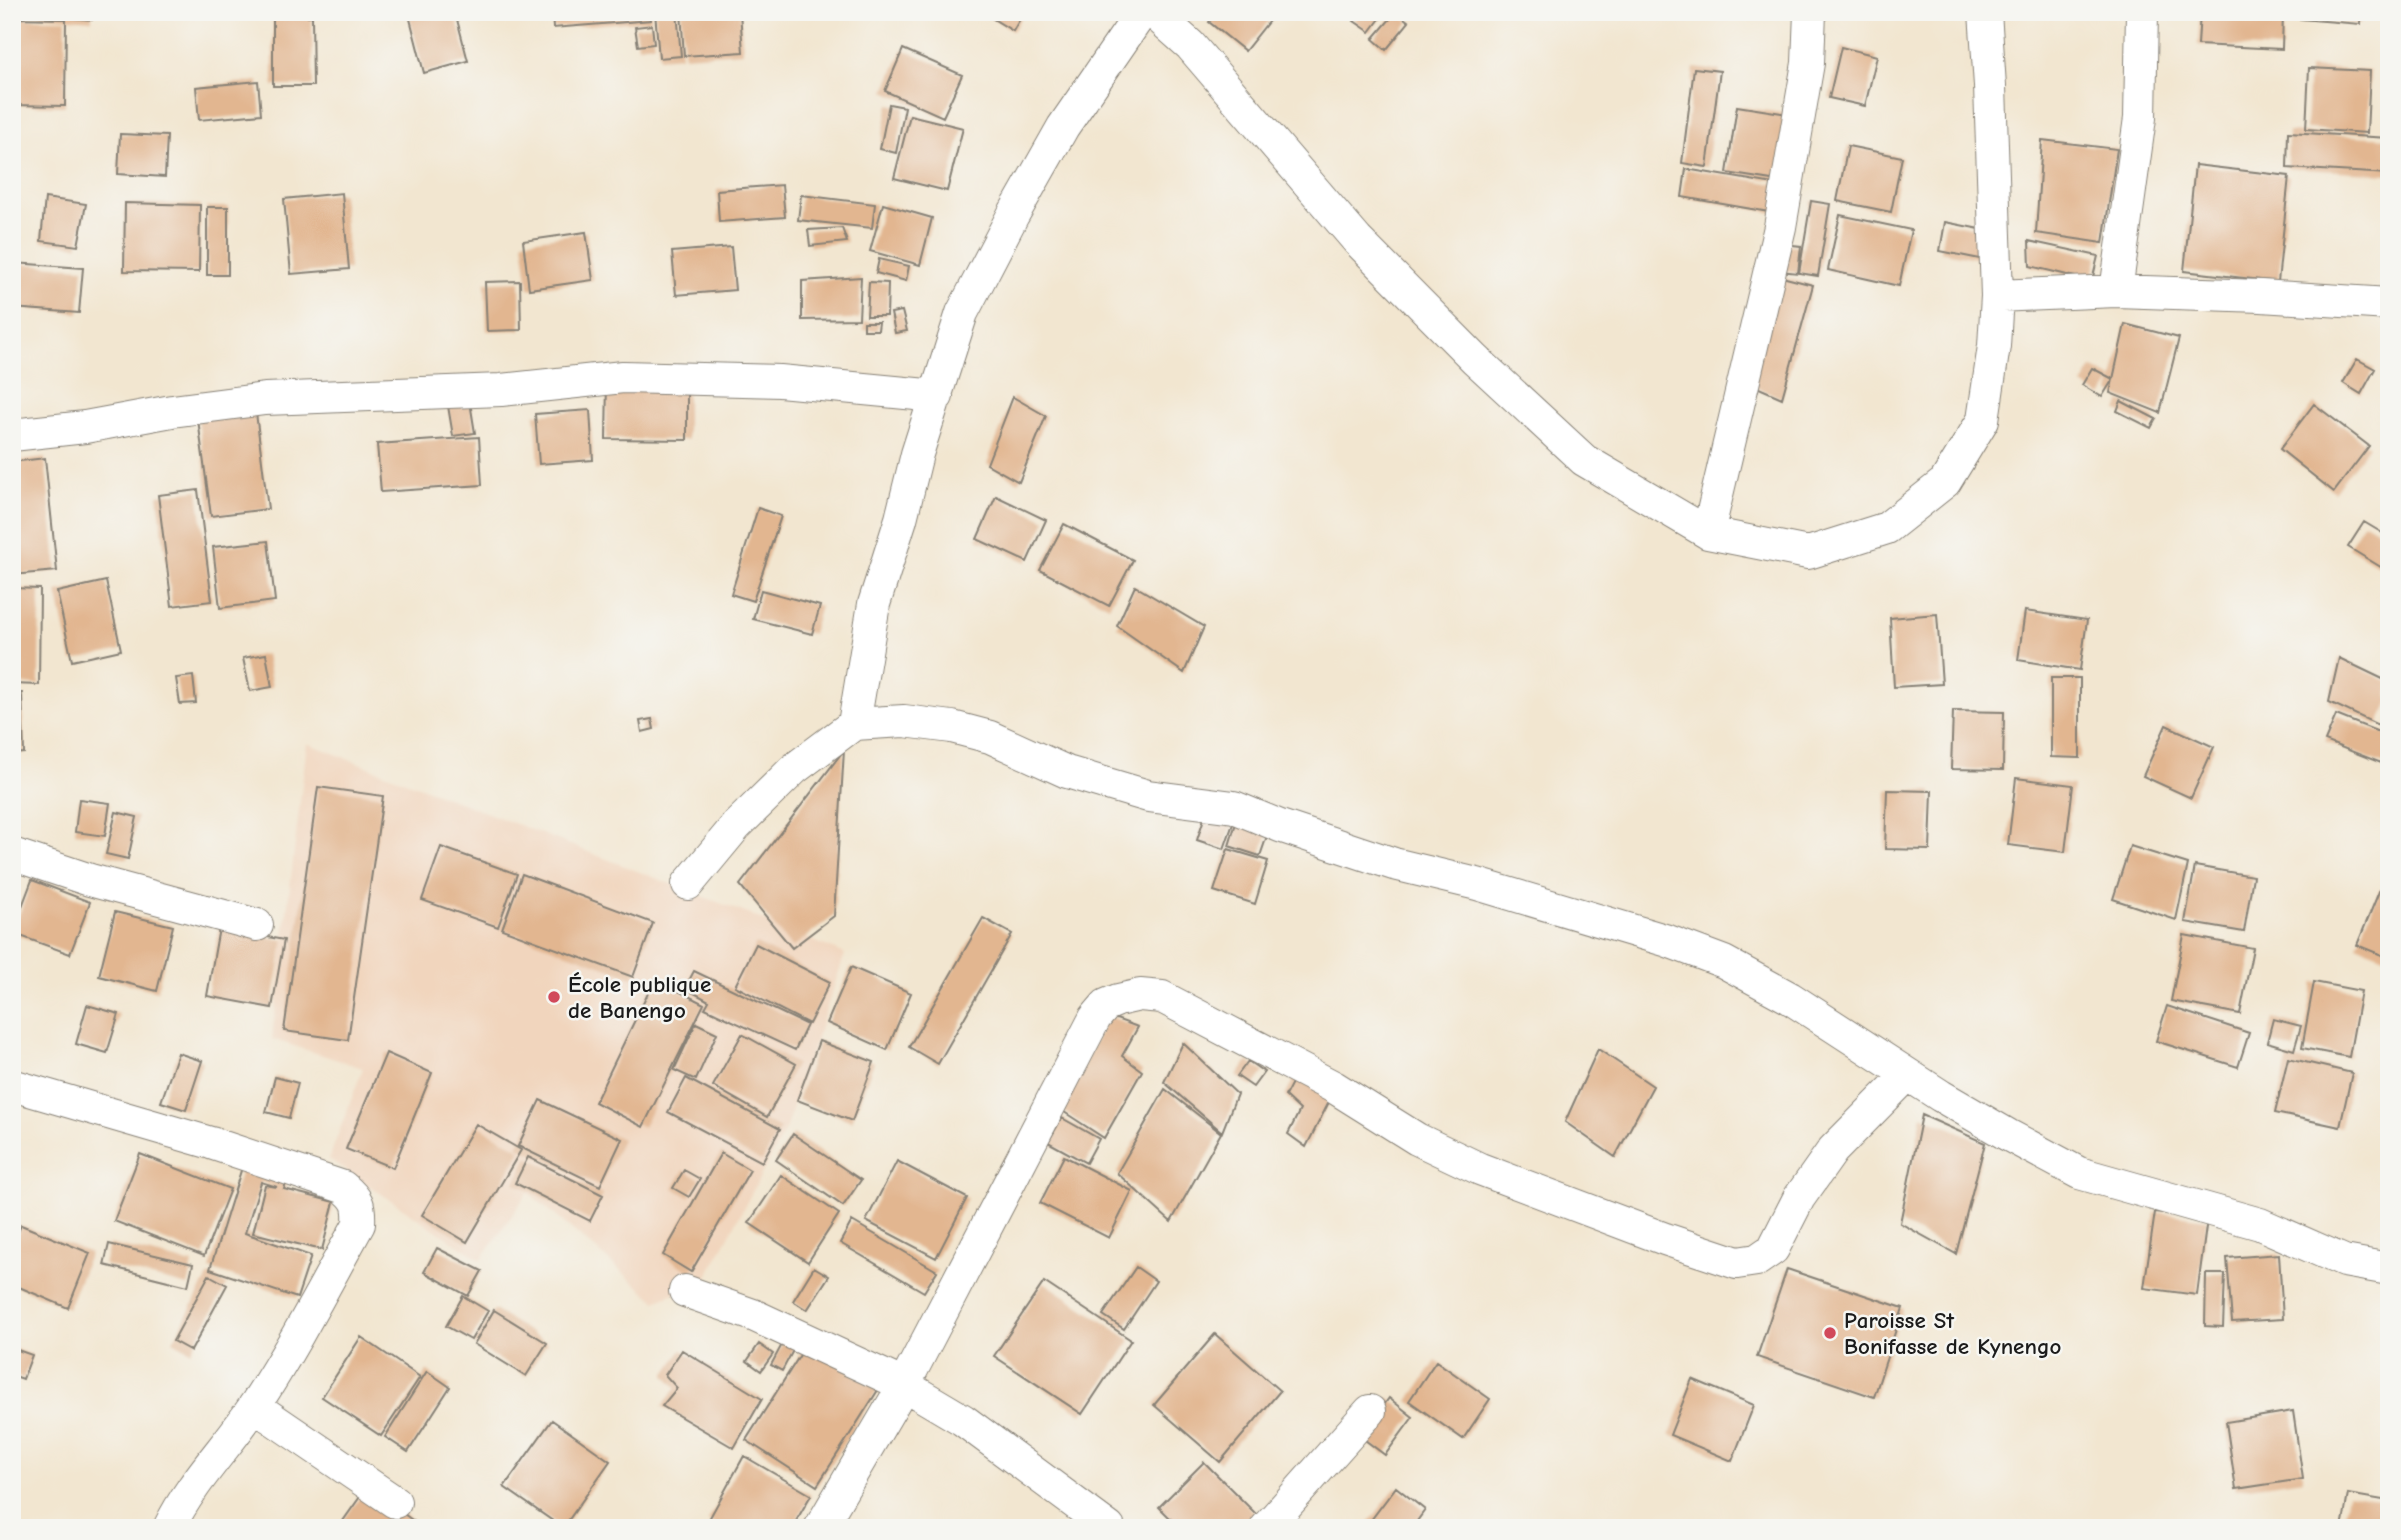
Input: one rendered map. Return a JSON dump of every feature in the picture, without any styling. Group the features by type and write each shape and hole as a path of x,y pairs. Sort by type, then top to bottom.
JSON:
{"street":[{"path":"853,724 874,604 901,519 917,454 962,313 1063,127 1142,12"},
{"path":"1153,12 1190,45 1357,240 1475,359 1584,460 1708,533 1808,553 1887,527 1945,482 1983,420 1994,346 1997,296 1985,12"},
{"path":"1708,533 1780,227 1808,62 1810,12"},
{"path":"2116,291 2140,118 2142,12"},
{"path":"1997,296 2116,291 2389,304"},
{"path":"12,435 85,427 172,411 265,399 501,390 623,377 780,381 937,396"},
{"path":"688,884 736,827 794,769 853,724 904,721 952,727 990,737 1078,775 1148,796 1234,807 1280,826 1394,864 1477,884 1668,941 1724,962 1790,998 1907,1075 2008,1135 2079,1173 2260,1224 2344,1261 2389,1269"},
{"path":"12,854 90,880 257,925"},
{"path":"820,1528 904,1385 1095,1018 1106,1005 1140,995 1162,997 1334,1087 1417,1139 1480,1170 1737,1263 1757,1259 1773,1249 1798,1198 1833,1150 1907,1075"},
{"path":"15,1092 224,1148 343,1187 357,1198 360,1208 359,1224 254,1406 181,1503 169,1528"},
{"path":"685,1292 753,1314 904,1385 963,1420 1109,1528"},
{"path":"254,1406 396,1502"},
{"path":"1266,1528 1370,1411"}],"shaded area":[{"name":"École publique de Banengo","path":"307,743 845,954 785,1130 706,1279 656,1301 528,1192 481,1260 329,1159 363,1068 272,1039"}],"building":[{"path":"92,12 92,20 26,14"},
{"path":"418,12 455,12 468,61 424,73 409,15"},
{"path":"552,12 650,12 651,20 553,28"},
{"path":"655,12 677,12 681,56 659,58"},
{"path":"681,12 740,12 743,52 684,56"},
{"path":"982,12 1024,12 1013,31"},
{"path":"1217,12 1276,12 1245,51 1209,22"},
{"path":"1360,12 1385,12 1370,32 1354,21"},
{"path":"1396,12 1409,22 1386,50 1373,39"},
{"path":"2200,12 2283,12 2282,49 2198,45"},
{"path":"2290,12 2361,12 2360,24 2289,18"},
{"path":"273,16 312,16 313,86 273,86"},
{"path":"12,18 66,19 65,106 12,105"},
{"path":"652,25 654,44 638,46 635,27"},
{"path":"1841,47 1877,56 1865,106 1829,98"},
{"path":"903,49 962,75 943,117 885,91"},
{"path":"1694,68 1720,71 1707,167 1682,163"},
{"path":"2309,68 2370,71 2367,133 2306,129"},
{"path":"258,81 261,114 199,120 196,87"},
{"path":"889,104 905,107 896,153 880,149"},
{"path":"1737,106 1788,114 1778,181 1727,173"},
{"path":"910,115 963,128 947,191 894,178"},
{"path":"2288,132 2389,138 2389,174 2287,168"},
{"path":"12,134 15,136 18,180 12,180"},
{"path":"120,134 167,136 165,177 118,174"},
{"path":"2042,140 2117,149 2103,243 2036,233"},
{"path":"1848,146 1902,157 1891,212 1837,201"},
{"path":"2195,165 2289,176 2278,282 2184,271"},
{"path":"1686,169 1780,185 1775,213 1682,197"},
{"path":"782,185 785,217 719,222 717,190"},
{"path":"342,193 349,269 291,274 284,199"},
{"path":"801,195 875,204 872,228 798,220"},
{"path":"45,198 86,204 78,246 41,241"},
{"path":"1811,201 1830,204 1818,276 1799,273"},
{"path":"125,203 200,205 199,272 124,271"},
{"path":"883,204 932,218 920,265 870,251"},
{"path":"207,207 228,207 228,275 207,275"},
{"path":"1840,215 1911,230 1899,286 1828,270"},
{"path":"1945,222 1985,230 1980,259 1940,251"},
{"path":"842,228 847,242 810,246 808,230"},
{"path":"586,232 593,280 529,289 523,241"},
{"path":"2029,241 2098,256 2092,281 2030,266"},
{"path":"1783,244 1801,246 1798,273 1780,271"},
{"path":"731,247 735,290 676,295 672,252"},
{"path":"879,259 909,266 906,281 876,273"},
{"path":"14,263 83,268 79,313 12,308"},
{"path":"1778,276 1813,285 1782,398 1752,385"},
{"path":"861,277 859,319 802,320 802,281"},
{"path":"520,281 521,330 487,331 485,282"},
{"path":"869,282 888,283 887,316 867,316"},
{"path":"902,311 907,331 895,333 891,313"},
{"path":"864,322 879,322 878,330 864,330"},
{"path":"2125,324 2179,338 2160,413 2110,393"},
{"path":"2357,359 2375,369 2361,394 2343,383"},
{"path":"2092,368 2113,379 2102,397 2082,385"},
{"path":"607,382 687,383 687,440 606,439"},
{"path":"469,396 475,433 453,436 447,400"},
{"path":"1013,397 1046,416 1019,482 987,464"},
{"path":"2121,401 2156,419 2151,428 2117,411"},
{"path":"2314,404 2369,446 2334,492 2280,449"},
{"path":"255,405 268,509 211,516 197,412"},
{"path":"590,410 593,460 539,464 535,414"},
{"path":"479,437 482,485 381,492 377,444"},
{"path":"45,458 57,571 12,575 12,462"},
{"path":"198,490 212,601 172,606 158,495"},
{"path":"996,496 1046,520 1027,562 977,539"},
{"path":"758,508 781,516 753,601 731,594"},
{"path":"2364,522 2389,537 2389,572 2348,547"},
{"path":"1064,524 1133,560 1109,606 1040,570"},
{"path":"268,541 275,601 220,608 213,547"},
{"path":"106,581 121,650 72,661 57,592"},
{"path":"1135,586 1204,627 1184,673 1117,626"},
{"path":"12,588 40,589 39,685 12,684"},
{"path":"761,590 820,606 812,634 753,619"},
{"path":"2025,611 2087,620 2080,670 2018,660"},
{"path":"1937,614 1942,684 1894,687 1890,618"},
{"path":"266,654 272,687 250,691 243,658"},
{"path":"2339,658 2389,682 2389,702 2378,725 2329,702"},
{"path":"193,676 196,703 180,704 176,678"},
{"path":"2051,678 2080,678 2080,758 2051,757"},
{"path":"12,693 22,693 24,753 12,754"},
{"path":"1953,711 2004,712 2003,770 1951,769"},
{"path":"2336,715 2389,736 2389,766 2325,741"},
{"path":"652,719 654,729 642,732 640,721"},
{"path":"2166,725 2214,747 2191,798 2143,776"},
{"path":"844,750 834,916 792,948 740,885"},
{"path":"2016,778 2073,785 2065,852 2008,845"},
{"path":"318,787 383,796 348,1040 284,1031"},
{"path":"1887,790 1932,791 1930,850 1885,849"},
{"path":"79,799 110,803 105,836 75,832"},
{"path":"1208,806 1236,815 1224,849 1197,840"},
{"path":"116,812 137,817 128,859 106,854"},
{"path":"1238,816 1270,827 1260,856 1229,846"},
{"path":"2130,846 2188,864 2176,920 2113,899"},
{"path":"441,847 517,874 498,927 422,900"},
{"path":"1228,849 1268,861 1255,904 1214,891"},
{"path":"2195,866 2253,876 2244,932 2185,922"},
{"path":"522,874 653,923 633,977 502,929"},
{"path":"32,880 90,902 70,954 12,933"},
{"path":"2380,889 2389,893 2389,958 2357,945"},
{"path":"115,912 173,926 157,991 99,976"},
{"path":"983,918 1012,934 938,1064 909,1047"},
{"path":"219,928 284,940 272,1008 207,996"},
{"path":"2184,935 2253,948 2240,1014 2171,1001"},
{"path":"756,944 830,982 809,1024 735,986"},
{"path":"851,967 911,993 887,1050 827,1023"},
{"path":"694,971 807,1025 795,1050 705,1008 709,1001 685,988"},
{"path":"655,979 704,1004 643,1127 595,1102"},
{"path":"2314,982 2361,991 2349,1057 2302,1048"},
{"path":"87,1005 119,1014 107,1053 76,1044"},
{"path":"2167,1006 2249,1033 2238,1067 2156,1041"},
{"path":"1108,1016 1138,1027 1122,1056 1142,1071 1104,1138 1061,1110"},
{"path":"2273,1019 2301,1026 2294,1050 2267,1042"},
{"path":"696,1023 717,1033 696,1080 674,1070"},
{"path":"742,1034 796,1064 767,1117 713,1086"},
{"path":"819,1041 874,1062 852,1121 797,1100"},
{"path":"1183,1043 1237,1094 1222,1132 1164,1082"},
{"path":"1598,1049 1653,1086 1615,1157 1565,1122"},
{"path":"178,1053 202,1061 186,1110 161,1102"},
{"path":"386,1053 432,1073 393,1168 346,1149"},
{"path":"2288,1058 2352,1073 2340,1127 2275,1113"},
{"path":"1248,1061 1264,1072 1253,1087 1237,1076"},
{"path":"1297,1073 1330,1100 1306,1147 1288,1134 1300,1110 1285,1096"},
{"path":"275,1077 298,1083 289,1118 266,1112"},
{"path":"686,1078 780,1129 762,1162 668,1112"},
{"path":"1165,1089 1221,1133 1171,1222 1117,1173"},
{"path":"540,1100 622,1139 600,1186 518,1146"},
{"path":"1922,1115 1985,1143 1956,1254 1900,1223"},
{"path":"1062,1118 1099,1139 1086,1163 1048,1142"},
{"path":"476,1124 521,1150 467,1242 422,1215"},
{"path":"793,1134 861,1180 843,1206 776,1160"},
{"path":"721,1153 750,1170 691,1272 663,1255"},
{"path":"140,1154 230,1189 204,1256 114,1221"},
{"path":"1064,1156 1132,1191 1109,1238 1040,1203"},
{"path":"528,1157 603,1195 590,1221 515,1183"},
{"path":"244,1161 289,1175 284,1189 334,1202 322,1250 253,1233 265,1185 277,1187 261,1182 245,1233 311,1256 297,1298 210,1269"},
{"path":"897,1161 967,1198 936,1258 866,1221"},
{"path":"684,1170 700,1179 689,1197 673,1188"},
{"path":"781,1175 839,1214 808,1262 749,1223"},
{"path":"2155,1212 2207,1219 2197,1295 2144,1288"},
{"path":"852,1221 937,1271 924,1292 840,1243"},
{"path":"21,1225 90,1253 68,1308 12,1284 12,1246"},
{"path":"109,1244 193,1264 188,1286 104,1265"},
{"path":"437,1248 482,1271 468,1296 424,1272"},
{"path":"2279,1254 2283,1319 2232,1322 2227,1258"},
{"path":"814,1267 829,1276 807,1310 793,1301"},
{"path":"1136,1267 1156,1281 1124,1329 1103,1315"},
{"name":"Paroisse St Bonifasse de Kynengo","path":"1787,1269 1903,1308 1874,1397 1757,1357"},
{"path":"2206,1274 2225,1274 2223,1327 2205,1326"},
{"path":"209,1275 227,1285 191,1351 173,1341"},
{"path":"1044,1282 1131,1340 1082,1414 994,1356"},
{"path":"463,1296 488,1311 471,1340 446,1326"},
{"path":"494,1310 547,1343 526,1376 474,1344"},
{"path":"1215,1334 1280,1391 1220,1462 1154,1405"},
{"path":"361,1337 420,1377 381,1436 322,1397"},
{"path":"786,1337 797,1343 782,1371 771,1365"},
{"path":"759,1344 773,1354 761,1371 747,1361"},
{"path":"807,1344 878,1390 817,1486 746,1440"},
{"path":"12,1348 32,1355 23,1379 12,1375"},
{"path":"682,1350 762,1399 734,1448 662,1406 677,1388 665,1375"},
{"path":"1436,1361 1490,1399 1463,1439 1409,1401"},
{"path":"427,1371 450,1387 408,1452 385,1437"},
{"path":"1692,1379 1754,1405 1732,1461 1670,1435"},
{"path":"1389,1398 1413,1417 1385,1455 1361,1437"},
{"path":"2293,1411 2303,1479 2236,1489 2226,1422"},
{"path":"552,1420 610,1461 563,1528 504,1487"},
{"path":"744,1456 811,1495 792,1528 721,1528 708,1521"},
{"path":"1204,1462 1258,1516 1246,1528 1180,1528 1159,1507"},
{"path":"367,1487 423,1528 338,1528"},
{"path":"1396,1487 1425,1510 1412,1528 1365,1528"},
{"path":"2348,1494 2389,1501 2389,1528 2342,1528"}],"place":[{"name":"École publique de Banengo","path":"554,997"},
{"name":"Paroisse St Bonifasse de Kynengo","path":"1830,1333"}]}
